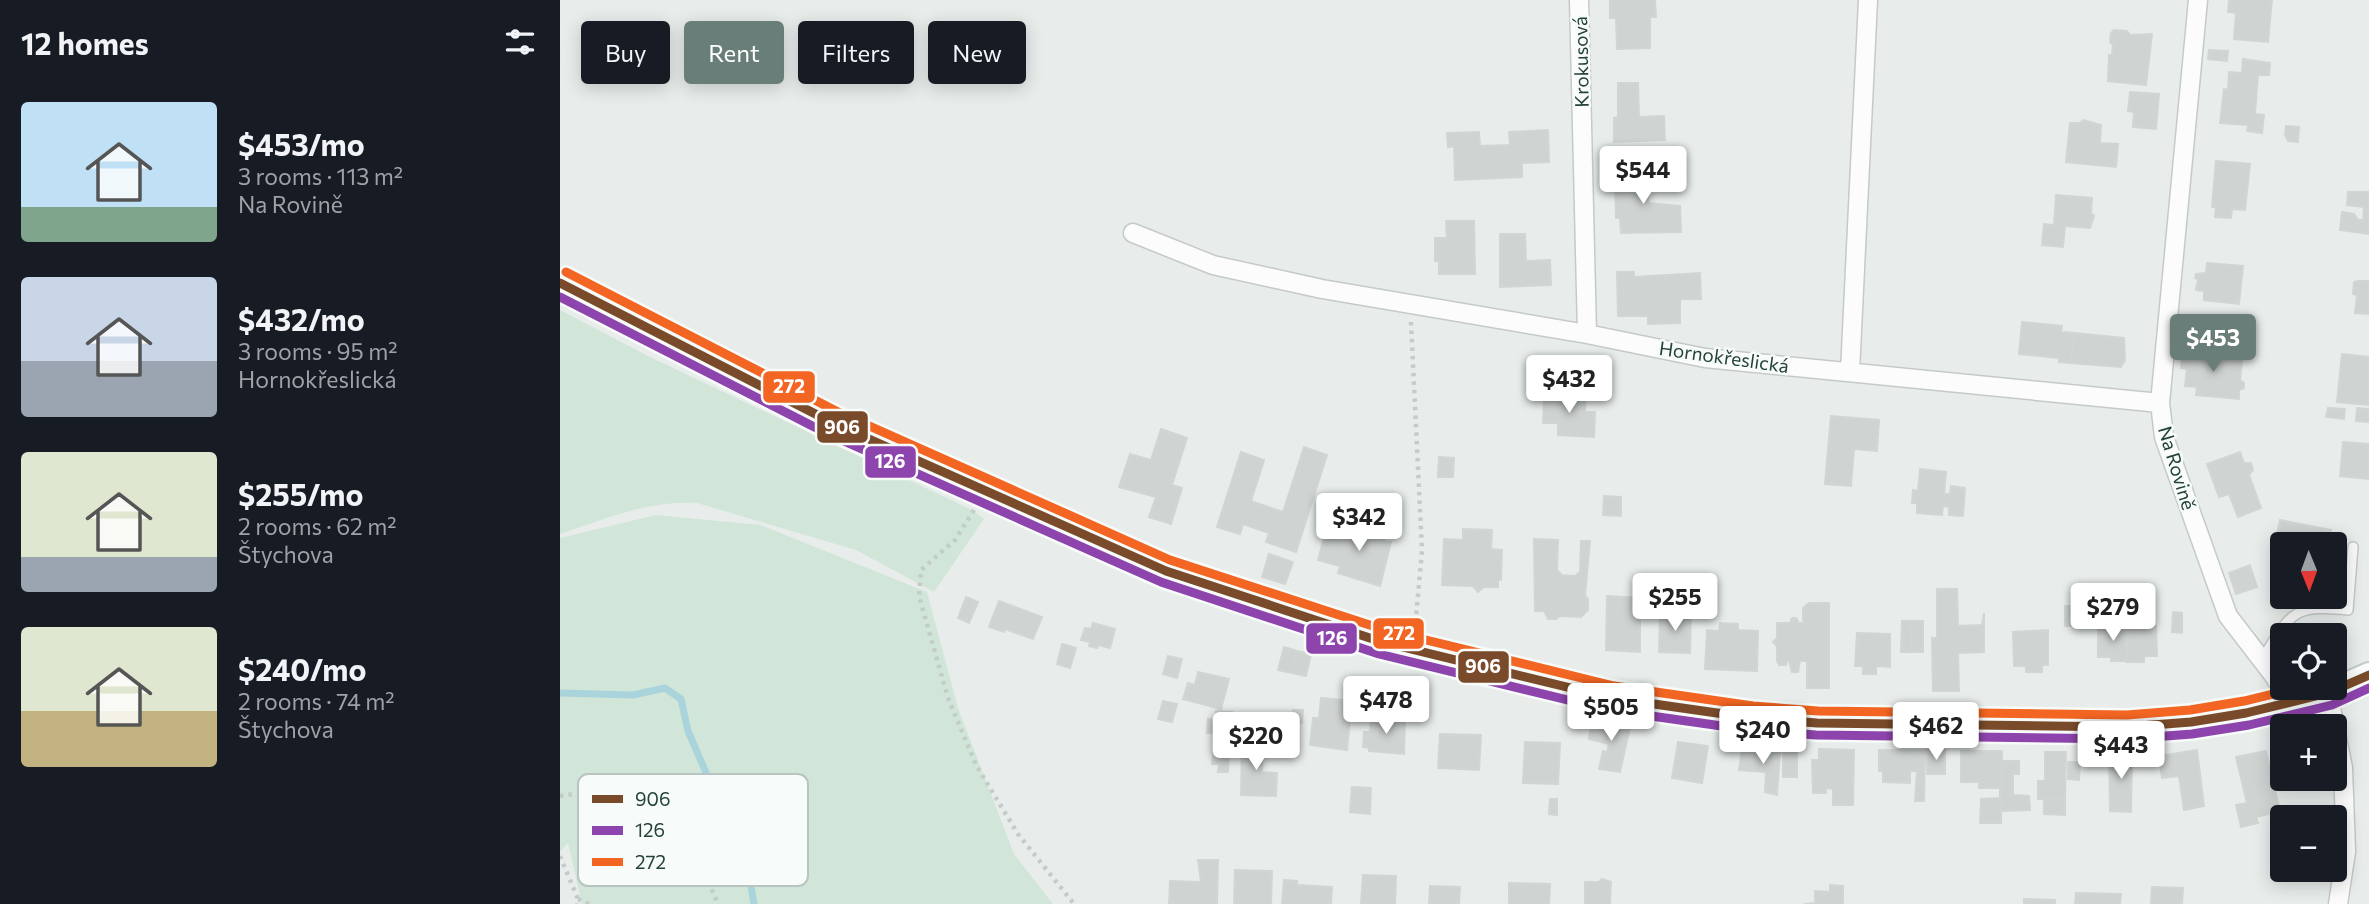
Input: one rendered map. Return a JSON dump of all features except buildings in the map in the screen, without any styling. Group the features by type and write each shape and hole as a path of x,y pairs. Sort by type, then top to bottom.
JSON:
{"street":[{"name":"Krokusová","path":"1579,0 1587,334"},
{"path":"1850,372 1868,0"},
{"name":"Na Rovině","path":"2198,0 2160,403 2164,437 2228,617 2262,659 2289,702"},
{"name":"Hornokřeslická","path":"1133,233 1213,265 1322,289 1587,334 1705,358 2160,403"},
{"path":"560,283 833,423 1166,571 1382,642 1612,698 1752,718 1817,723 2127,726 2191,722 2246,713 2298,700"},
{"path":"2347,685 2369,675"},
{"path":"2329,700 2343,768 2346,852 2338,904"}],"lane":[{"path":"2262,659 2287,619 2301,610 2321,607 2348,610 2353,547"}],"path":[{"path":"1410,304 1422,551 1413,649"},
{"path":"986,492 955,540 921,570 919,596 948,698 976,765 1018,834 1074,904"},
{"path":"560,796 578,794"},
{"path":"560,856 578,902 589,904"},
{"path":"711,886 719,904"}],"green space":[{"path":"560,310 648,356 972,510 984,519 934,592 856,550 697,503 662,504 644,508 560,534"},
{"path":"656,515 761,525 927,592 958,708 1014,854 1053,904 582,904 568,843 560,852 560,538"}],"waterway":[{"path":"560,693 633,695 665,688 681,699 688,731 707,774"},
{"path":"751,886 754,904"}],"transit line":[{"name":"272","path":"566,272 838,412 1170,560 1385,630 1614,686 1753,706 1818,711 2127,715 2190,710 2270,695"},
{"name":"906","path":"560,283 833,423 1166,571 1382,642 1612,698 1752,718 1817,723 2127,727 2191,722 2246,713 2328,693 2369,675"},
{"name":"126","path":"560,297 828,434 1161,582 1379,654 1609,710 1750,730 1816,735 2127,739 2192,734 2249,725 2332,705 2369,688"}]}
